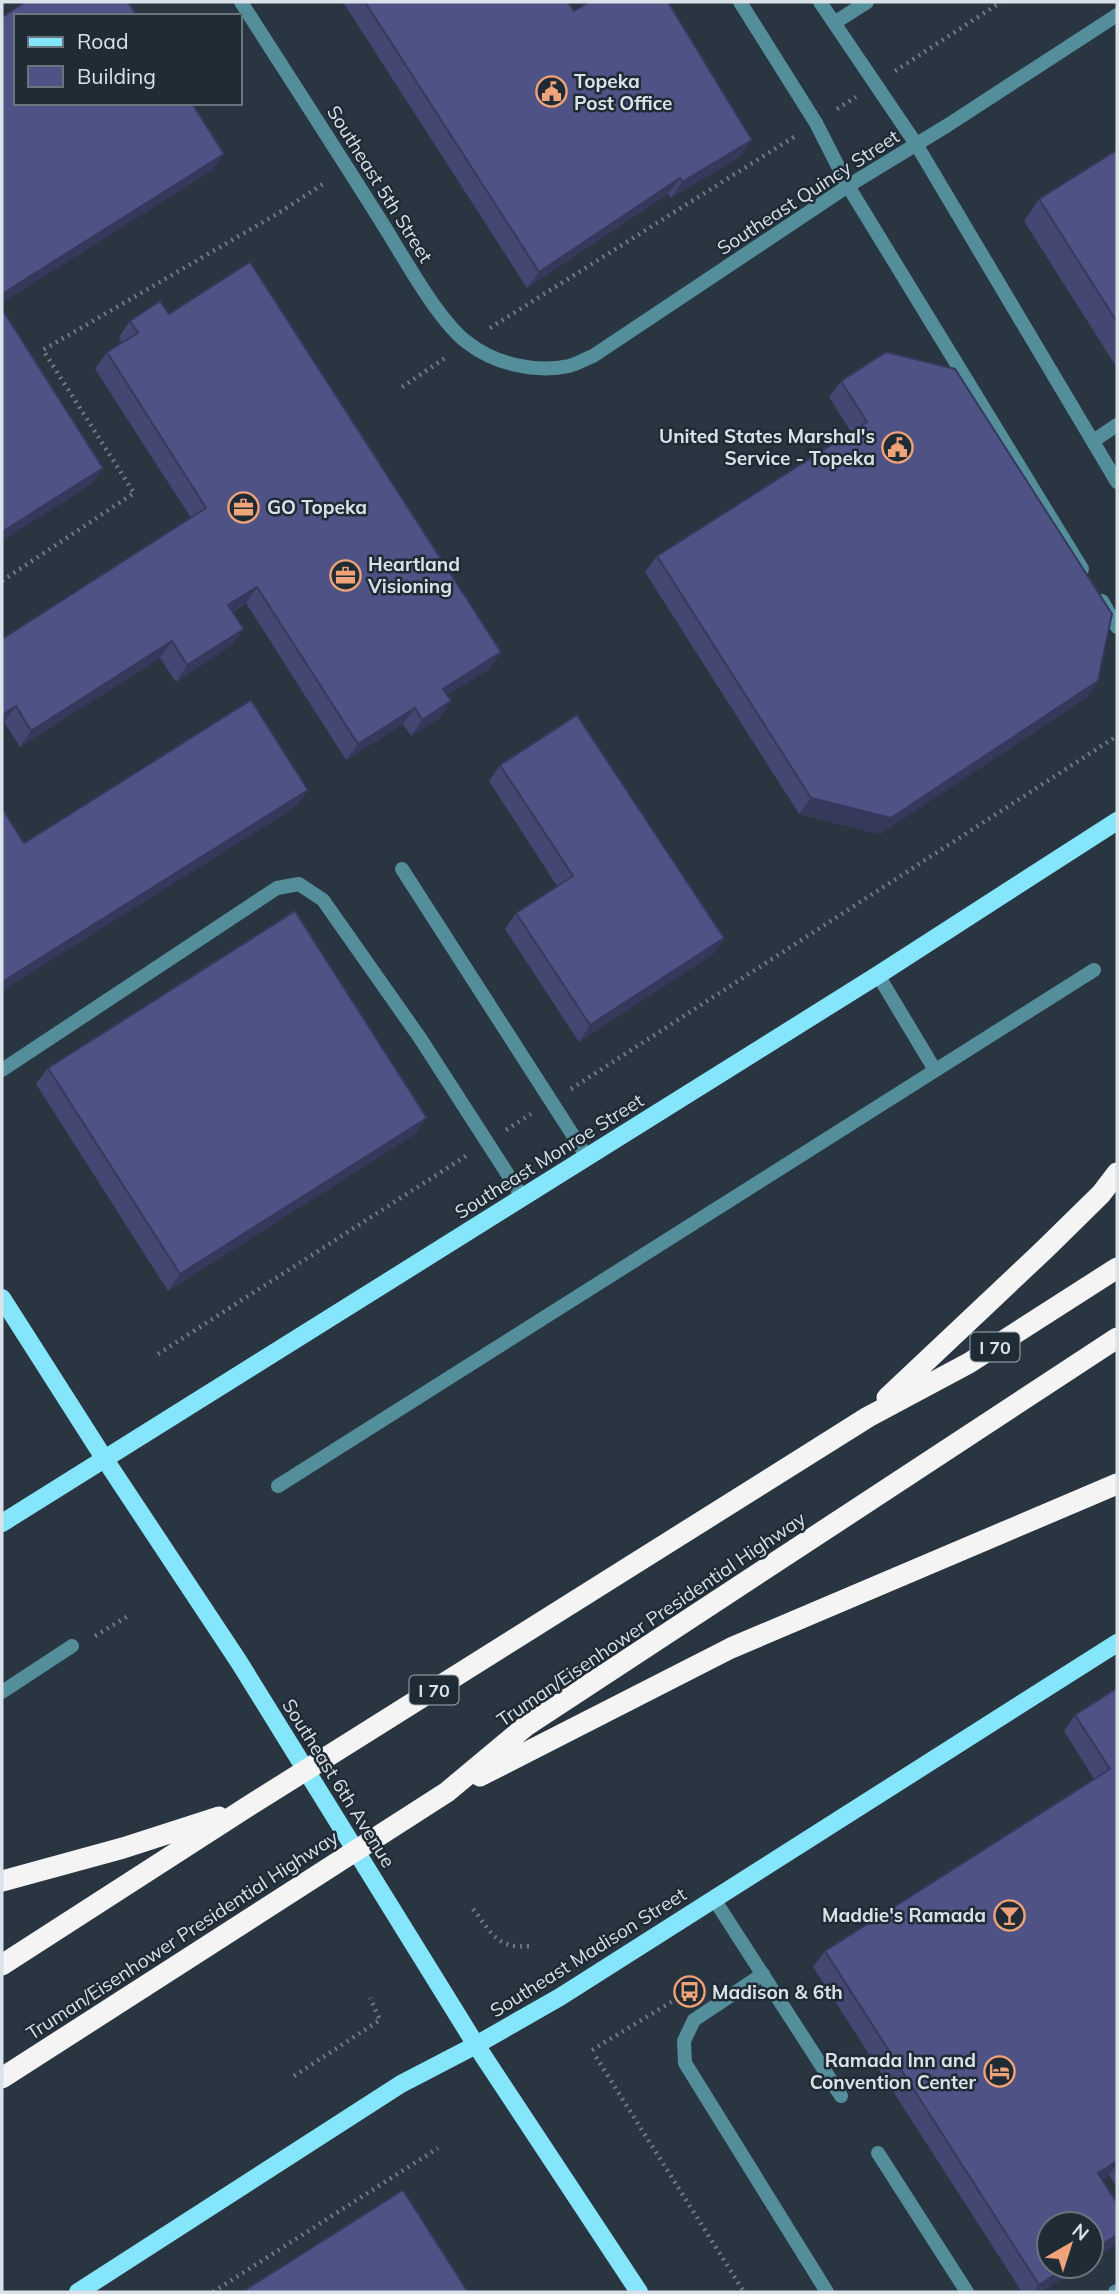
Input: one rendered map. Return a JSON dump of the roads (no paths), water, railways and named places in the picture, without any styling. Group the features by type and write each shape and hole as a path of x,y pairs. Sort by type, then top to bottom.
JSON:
{"highway":[{"path":"868,1417 1045,1250 1101,1194 1117,1173"},
{"name":"I 70","path":"2,1965 244,1809 868,1417 969,1363 1117,1268"},
{"name":"Truman/Eisenhower Presidential Highway","path":"2,2078 447,1792 526,1726 1117,1338"},
{"path":"447,1792 731,1648 1117,1484"},
{"path":"2,1881 244,1809"}],"main road":[{"name":"Southeast Monroe Street","path":"2,1523 878,975 1117,821"},
{"name":"Southeast 6th Avenue","path":"2,1298 239,1662 476,2045 639,2292"},
{"name":"Southeast Madison Street","path":"78,2292 401,2084 560,1997 1117,1643"}],"street":[{"name":"Southeast 5th Street","path":"241,2 449,324 468,343 509,363"},
{"path":"740,2 816,123 848,186 881,236 1117,627"},
{"path":"820,2 916,144 1117,482"},
{"path":"834,23 867,2"},
{"name":"Southeast Quincy Street","path":"509,363 521,367 570,366 593,356 848,186 1117,15"},
{"path":"1093,441 1117,425"},
{"path":"402,869 587,1157"},
{"path":"2,1070 277,888 299,884 323,900 420,1038 523,1198"},
{"path":"278,1486 1094,970"},
{"path":"878,975 935,1070"},
{"path":"2,1692 72,1646"},
{"path":"715,1899 841,2096"},
{"path":"763,1974 694,2021 684,2041 685,2063 827,2292"},
{"path":"878,2154 967,2292"}],"place":[{"name":"Topeka Post Office","path":"551,92"},
{"name":"United States Marshal's Service - Topeka","path":"898,447"},
{"name":"GO Topeka","path":"244,507"},
{"name":"Heartland Visioning","path":"345,575"},
{"name":"Maddie's Ramada","path":"1009,1915"},
{"name":"Madison & 6th","path":"689,1992"},
{"name":"Ramada Inn and Convention Center","path":"999,2071"}]}
